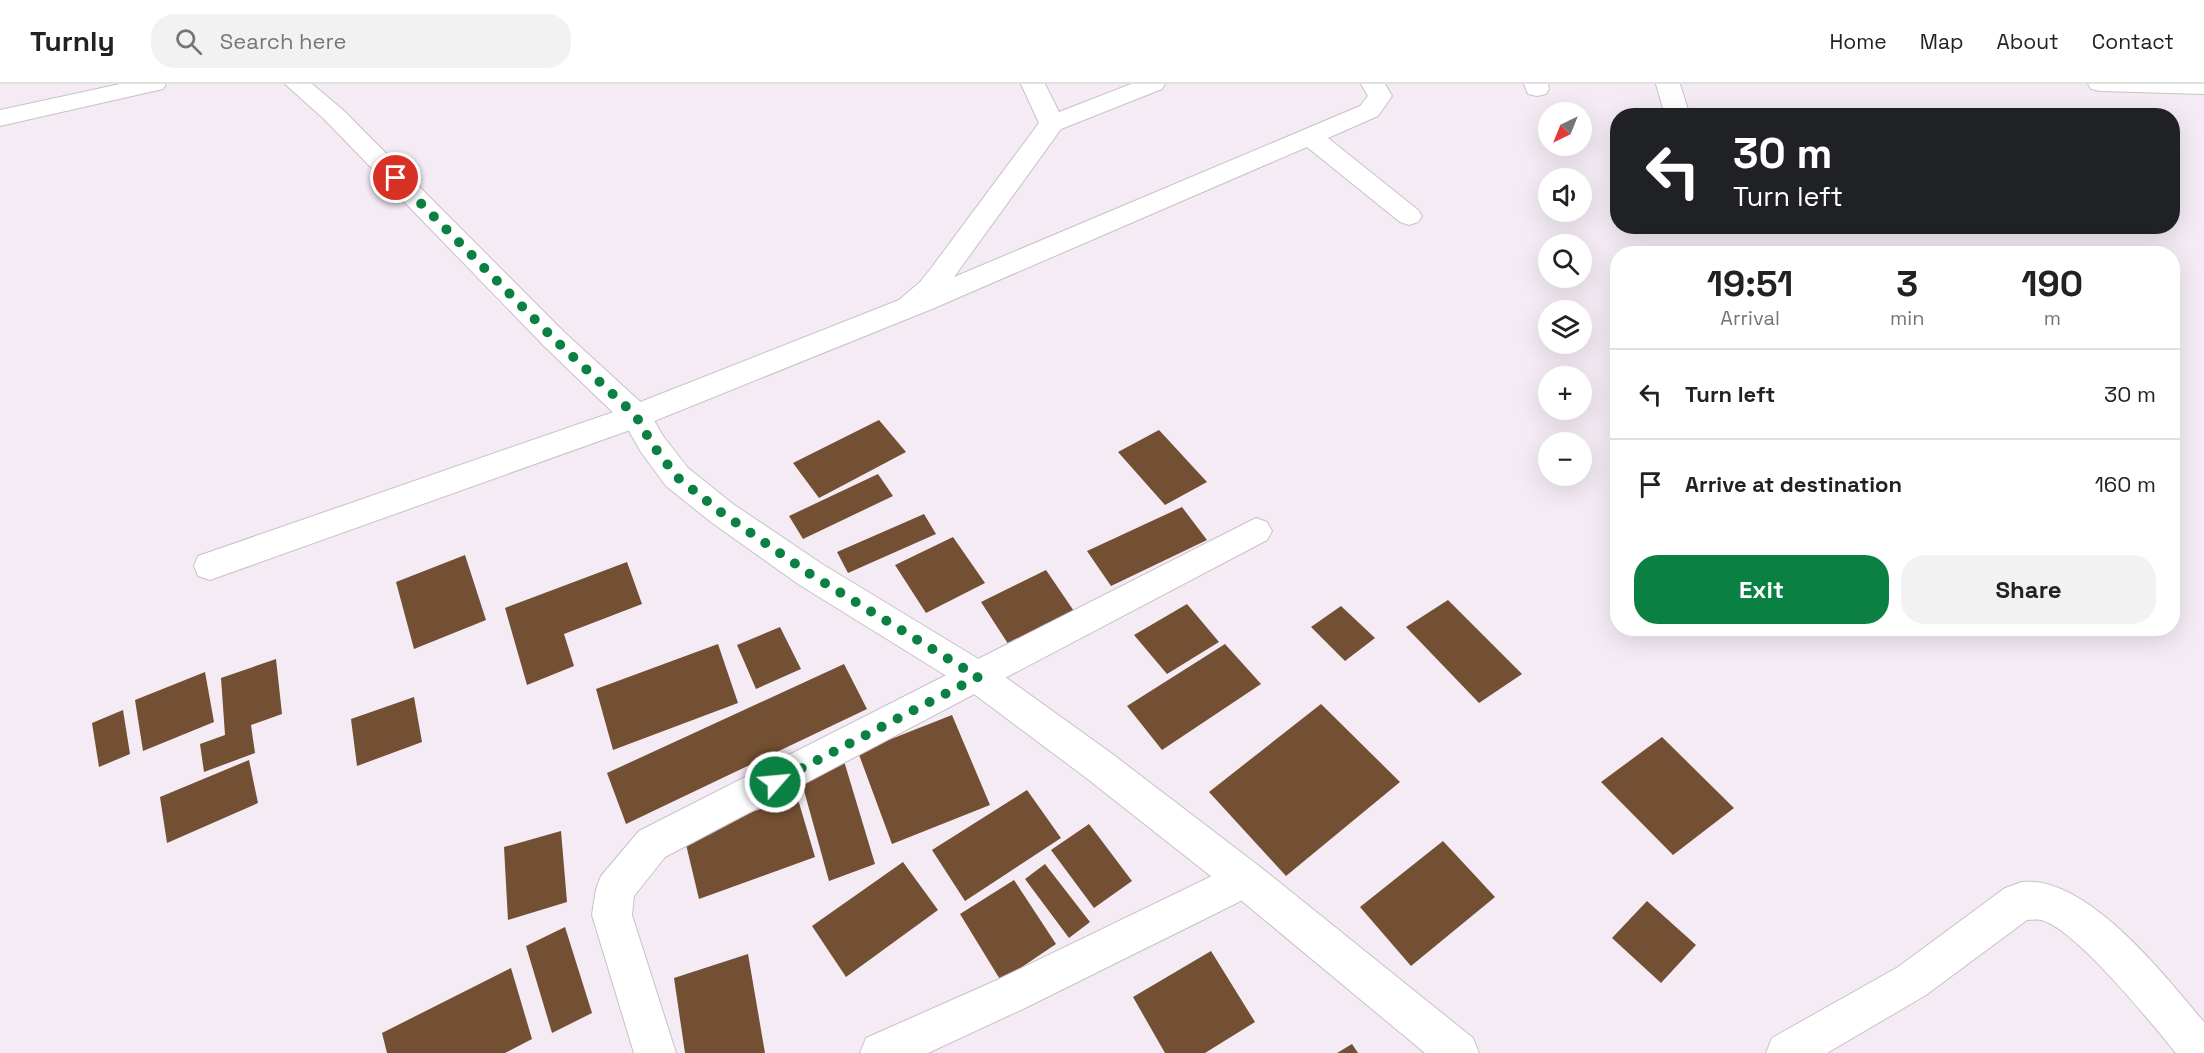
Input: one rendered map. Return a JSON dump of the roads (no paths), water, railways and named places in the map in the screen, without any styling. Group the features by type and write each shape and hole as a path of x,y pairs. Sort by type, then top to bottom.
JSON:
{"street":[{"path":"0,118 154,84"},
{"path":"297,84 333,114 554,339 636,416 652,444 677,477 722,513 810,574 978,677 1245,879 1458,1053"},
{"path":"1033,84 1052,123"},
{"path":"909,307 930,289 942,274 1052,123 1153,84"},
{"path":"210,566 636,416 909,307 1369,111 1380,96 1373,84"},
{"path":"1668,84 1676,108"},
{"path":"2100,84 2204,87"},
{"path":"1310,136 1409,216"},
{"path":"655,1053 612,915 615,889 652,844 1256,531"},
{"path":"881,1053 1021,989 1245,879"},
{"path":"1787,1053 1912,981 2019,902 2040,901 2069,914 2109,947 2204,1053"}]}
